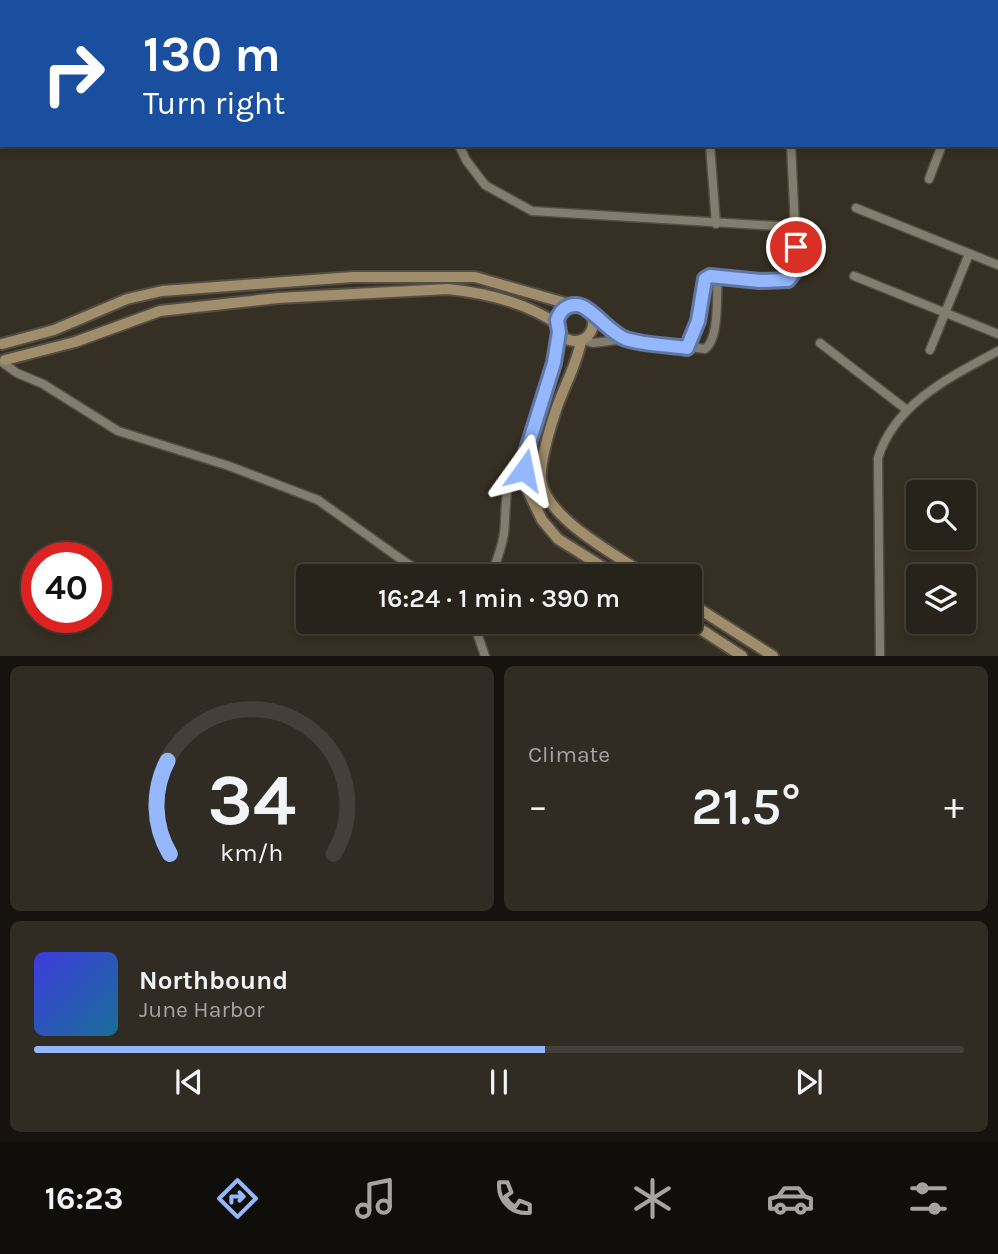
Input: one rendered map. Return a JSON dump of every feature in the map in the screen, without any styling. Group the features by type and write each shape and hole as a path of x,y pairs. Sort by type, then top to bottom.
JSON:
{"street":[{"path":"460,147 485,186 532,211 794,227"},
{"path":"710,147 716,224"},
{"path":"687,348 698,321 702,284 707,277 788,280 797,268 791,147"},
{"path":"929,179 941,147"},
{"path":"856,208 998,265"},
{"path":"930,350 943,312 969,254"},
{"path":"2,362 6,351 1,343 54,330 127,299 162,291 342,278 458,275 491,281 584,307 626,339"},
{"path":"854,275 998,334"},
{"path":"2,362 75,342 160,311 278,298 448,289 470,291 536,310 558,328 566,340 593,343 626,339 705,349 712,342 718,277"},
{"path":"572,305 561,311 554,363 524,459 526,486 542,520 558,539 598,564"},
{"path":"592,315 593,329 582,340 556,408 541,470 541,483 547,497 566,521 629,564"},
{"path":"820,343 907,410"},
{"path":"880,656 878,458 881,447 907,410 932,387 998,351"},
{"path":"2,362 118,431 229,466 318,500 408,564"},
{"path":"495,564 504,534 509,485 515,466 524,459"},
{"path":"702,611 774,656"},
{"path":"702,630 742,656"},
{"path":"477,634 485,656"}],"route":[{"path":"524,470 524,459 554,363 559,332 558,315 564,308 572,305 584,307 607,328 626,339 687,348 698,321 701,288 707,277 788,280 797,268 796,247"}]}
